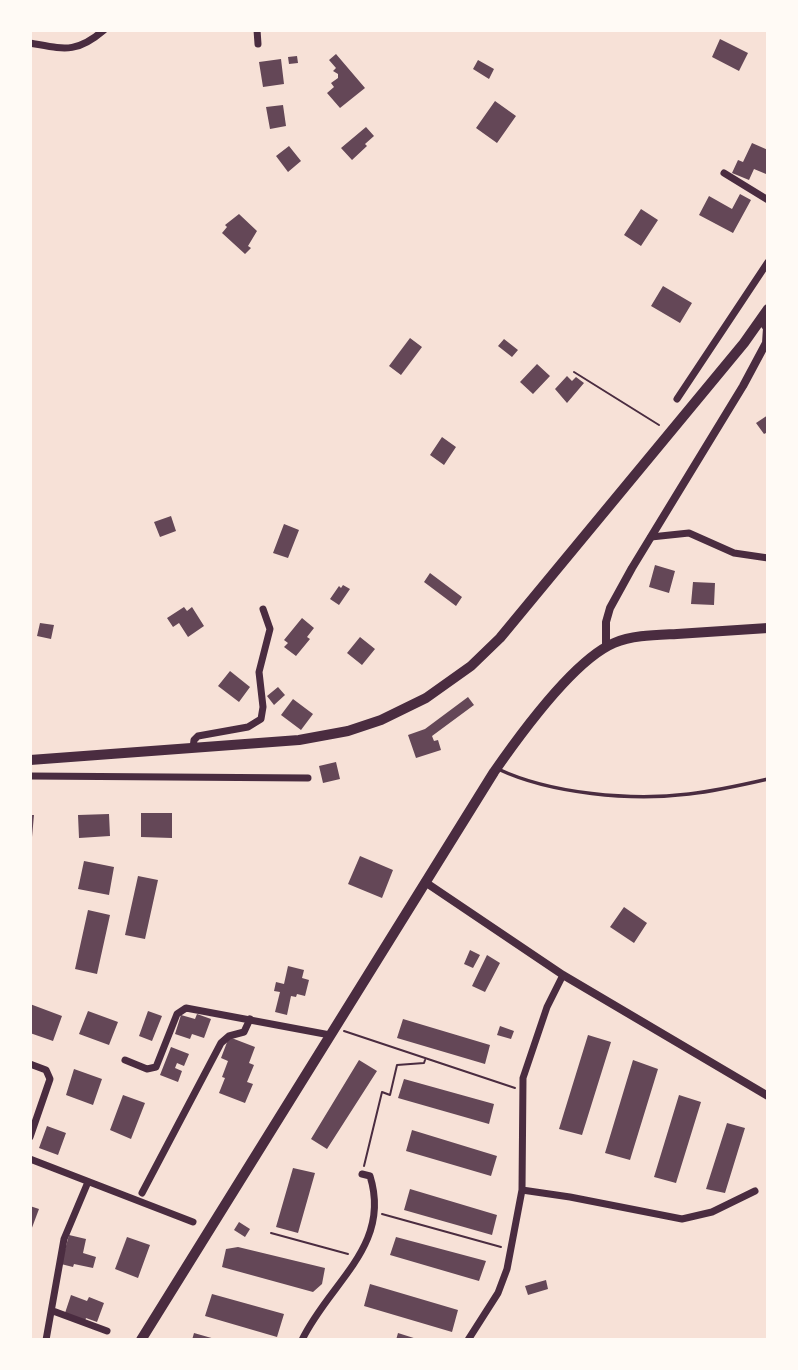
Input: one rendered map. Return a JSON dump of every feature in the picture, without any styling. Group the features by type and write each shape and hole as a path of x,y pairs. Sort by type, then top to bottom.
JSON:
{"main road":[{"path":"30,760 332,735 381,720 438,691 471,666 500,638 690,409 768,309"},
{"path":"141,1340 496,768 546,702 593,657 619,641 640,636 768,628"}],"street":[{"path":"30,43 63,48 78,47 89,43 104,30"},
{"path":"257,30 258,44"},
{"path":"724,173 768,200"},
{"path":"690,409 676,398 768,262"},
{"path":"606,647 608,611 743,387 766,343 767,328 761,320"},
{"path":"651,537 689,533 734,553 766,556"},
{"path":"193,748 194,740 198,736 248,727 261,719 263,707 259,672 270,629 263,609"},
{"path":"30,776 308,778"},
{"path":"425,882 564,975 768,1096"},
{"path":"468,1340 498,1293 512,1250 522,1190 522,1091 531,1052 550,1000 564,975"},
{"path":"125,1060 148,1069 158,1065 176,1017 182,1009 194,1008 332,1032"},
{"path":"142,1193 221,1043 229,1036 244,1032 250,1019"},
{"path":"30,1064 46,1070 50,1079 30,1137"},
{"path":"30,1159 193,1222"},
{"path":"302,1340 314,1318 365,1248 375,1212 375,1193 370,1176 362,1174"},
{"path":"46,1340 62,1247 88,1182"},
{"path":"522,1190 682,1219 712,1212 755,1191"},
{"path":"53,1311 107,1331"}],"lane":[{"path":"496,768 513,776 551,786 596,793 654,796 688,794 768,779"}],"path":[{"path":"574,372 670,432"},
{"path":"332,1032 426,1058 522,1091"},
{"path":"362,1174 382,1092 390,1095 397,1065 424,1063 426,1058"},
{"path":"392,1216 512,1250"},
{"path":"271,1233 359,1257"}],"building":[{"path":"720,39 748,53 739,71 712,57"},
{"path":"336,54 365,88 340,108 327,93 334,87 331,83 338,78 338,74 333,71 336,68 329,60"},
{"path":"297,56 298,63 289,64 288,57"},
{"path":"281,59 284,84 263,87 259,62"},
{"path":"478,60 494,69 489,79 473,69"},
{"path":"495,101 516,116 497,143 476,128"},
{"path":"283,105 286,126 270,129 266,107"},
{"path":"366,127 374,136 352,160 341,148"},
{"path":"752,143 768,150 768,169 766,174 754,169 749,180 732,173 738,160 743,162"},
{"path":"289,146 301,161 288,172 276,156"},
{"path":"740,194 751,200 733,233 699,215 709,196 732,209"},
{"path":"641,209 658,220 641,246 624,235"},
{"path":"239,214 257,231 248,246 251,248 245,254 222,233 227,227 225,225"},
{"path":"663,286 692,303 680,323 651,306"},
{"path":"410,338 422,347 401,375 389,366"},
{"path":"504,339 518,350 512,357 498,346"},
{"path":"537,364 550,376 533,394 520,382"},
{"path":"567,376 572,381 576,377 584,383 567,403 555,389"},
{"path":"768,415 768,432 764,434 756,423"},
{"path":"442,437 456,447 444,465 430,455"},
{"path":"171,516 176,531 160,537 154,522"},
{"path":"284,524 299,530 288,558 273,553"},
{"path":"655,565 675,571 669,593 649,587"},
{"path":"430,573 462,597 456,606 424,582"},
{"path":"693,582 715,583 714,605 691,604"},
{"path":"343,585 350,589 339,605 330,599 339,586 341,588"},
{"path":"184,607 187,611 192,607 204,626 188,637 179,623 173,627 167,618"},
{"path":"302,618 314,628 307,637 310,639 296,656 284,647 288,643 284,640"},
{"path":"40,623 54,625 51,639 37,636"},
{"path":"360,637 375,649 362,665 347,653"},
{"path":"230,671 250,687 239,702 218,686"},
{"path":"278,687 285,695 274,705 267,696"},
{"path":"468,697 474,705 432,736 434,741 438,740 441,750 416,758 408,735 425,729"},
{"path":"293,699 313,714 301,730 281,715"},
{"path":"336,762 340,779 323,783 319,766"},
{"path":"141,813 172,813 172,838 141,837"},
{"path":"109,814 110,836 79,838 78,815"},
{"path":"30,815 34,815 32,837 30,837"},
{"path":"360,856 393,870 382,898 348,884"},
{"path":"84,861 114,867 109,895 78,889"},
{"path":"138,876 158,880 145,939 125,935"},
{"path":"624,907 647,923 634,943 610,927"},
{"path":"88,910 110,915 97,974 75,969"},
{"path":"470,950 480,955 473,968 464,964"},
{"path":"487,955 500,963 485,992 472,986"},
{"path":"288,966 304,970 302,978 309,980 305,996 291,996 287,1015 275,1012 280,992 274,991 276,982 284,984"},
{"path":"30,1004 62,1016 53,1041 30,1033"},
{"path":"88,1011 118,1022 109,1045 79,1034"},
{"path":"148,1011 162,1016 152,1041 139,1036"},
{"path":"197,1014 211,1019 204,1038 192,1034 190,1039 175,1034 181,1015 195,1019"},
{"path":"403,1019 490,1045 485,1064 397,1038"},
{"path":"500,1026 514,1031 511,1039 497,1035"},
{"path":"588,1035 611,1042 582,1135 559,1129"},
{"path":"229,1037 255,1047 249,1063 254,1065 247,1082 253,1084 245,1103 219,1093 228,1061 221,1058"},
{"path":"171,1047 189,1054 184,1066 177,1063 175,1068 182,1071 178,1082 160,1075"},
{"path":"359,1060 377,1071 327,1149 311,1139"},
{"path":"633,1060 658,1069 630,1160 605,1153"},
{"path":"74,1069 102,1079 93,1105 66,1095"},
{"path":"404,1079 494,1104 489,1124 398,1098"},
{"path":"123,1095 145,1103 131,1139 110,1130"},
{"path":"679,1095 701,1102 676,1183 654,1177"},
{"path":"727,1123 745,1128 725,1193 706,1189"},
{"path":"47,1126 66,1133 58,1155 39,1148"},
{"path":"412,1130 497,1156 491,1176 406,1151"},
{"path":"293,1168 315,1173 298,1233 276,1227"},
{"path":"410,1189 497,1215 492,1235 404,1210"},
{"path":"30,1206 39,1209 30,1233"},
{"path":"239,1222 250,1229 245,1237 234,1230"},
{"path":"69,1235 86,1239 83,1253 96,1257 93,1268 61,1264"},
{"path":"127,1237 150,1245 138,1278 115,1269"},
{"path":"396,1237 486,1261 479,1281 390,1255"},
{"path":"238,1247 325,1268 322,1284 313,1292 222,1267 226,1249"},
{"path":"546,1280 548,1289 528,1295 525,1286"},
{"path":"370,1284 458,1310 452,1332 364,1306"},
{"path":"212,1294 284,1314 277,1337 205,1316"},
{"path":"71,1295 87,1301 89,1297 104,1303 97,1322 86,1318 85,1321 65,1313"},
{"path":"194,1333 215,1339 215,1340 192,1340"},
{"path":"398,1333 420,1340 396,1340"}]}
